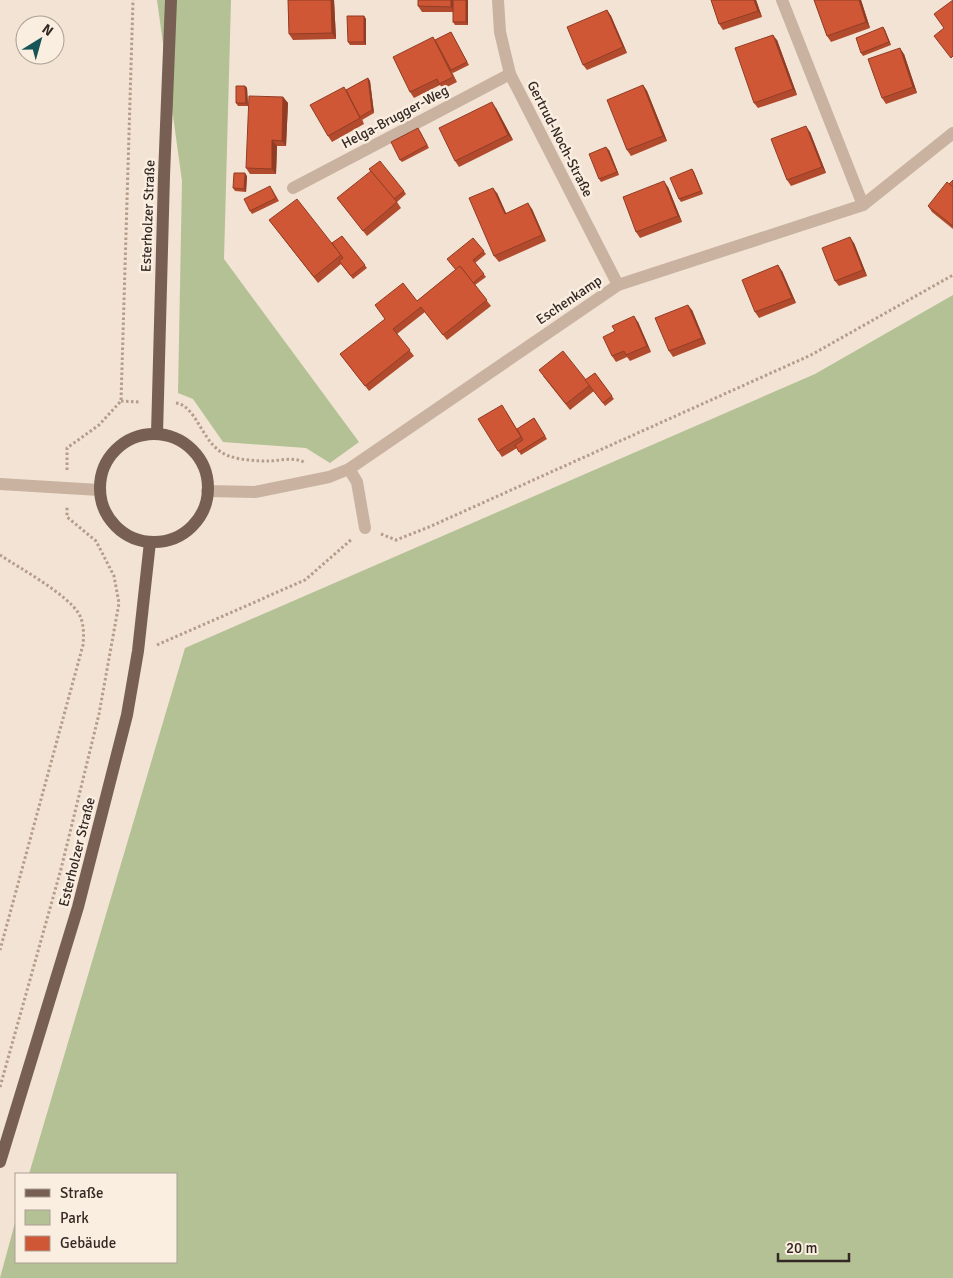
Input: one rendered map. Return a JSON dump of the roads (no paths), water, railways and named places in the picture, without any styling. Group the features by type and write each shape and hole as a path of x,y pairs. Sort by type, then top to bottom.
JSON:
{"main road":[{"name":"Esterholzer Straße","path":"157,434 171,0"},
{"path":"157,434 175,438 190,447 201,461 207,478 207,496 202,513 192,527 177,537 160,542 150,542 142,541 126,534 112,523 103,508 99,490 101,472 110,456 123,443 139,436 157,434"},
{"name":"Esterholzer Straße","path":"0,1162 78,907 128,715 138,651 150,542"}],"street":[{"name":"Gertrud-Noch-Straße","path":"498,0 500,32 510,74 618,285"},
{"path":"782,0 863,204"},
{"name":"Helga-Brugger-Weg","path":"293,188 510,74"},
{"name":"Eschenkamp","path":"207,490 255,492 329,477 349,469 618,285 863,204 953,133"},
{"path":"349,469 357,482 365,528"},
{"path":"0,484 99,490"}]}
